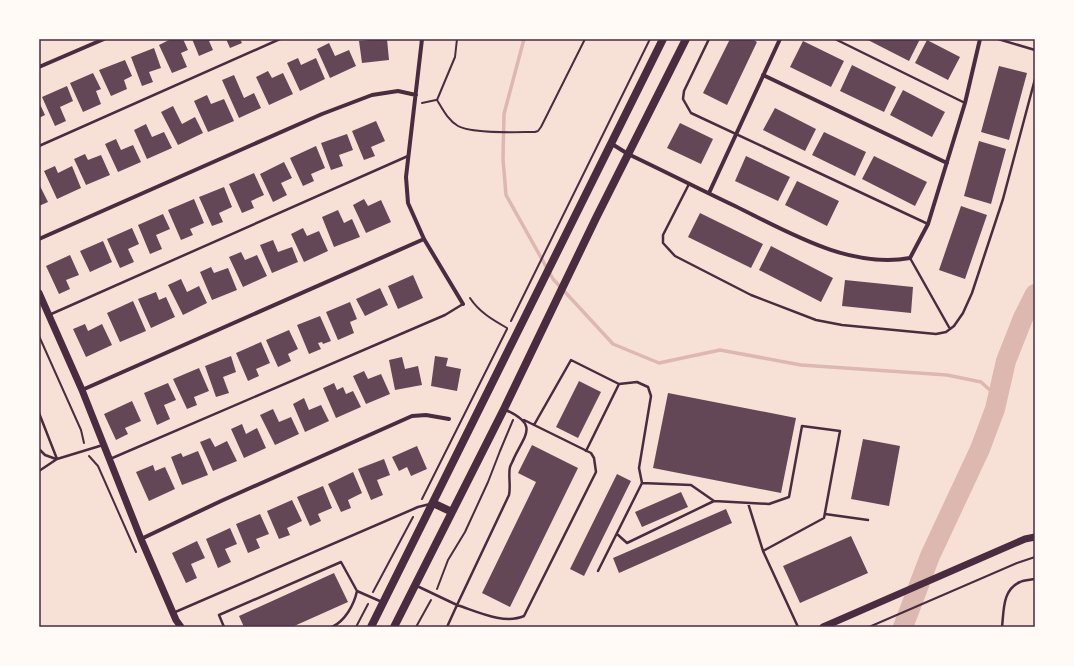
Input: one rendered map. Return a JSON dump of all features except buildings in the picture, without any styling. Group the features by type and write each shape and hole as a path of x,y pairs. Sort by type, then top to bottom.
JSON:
{"main road":[{"path":"371,627 663,39"},
{"path":"394,627 504,409 581,249 686,39"},
{"path":"433,503 452,512"}],"street":[{"path":"39,67 104,39"},
{"path":"422,39 406,177 408,203 424,239 463,304"},
{"path":"709,193 780,39"},
{"path":"612,144 628,154 814,244 847,255 894,261 910,258 928,224 965,103 980,39"},
{"path":"763,75 947,163"},
{"path":"39,239 329,111 372,95 398,91 416,95"},
{"path":"82,390 424,239"},
{"path":"39,293 82,390 141,538 173,613 181,627"},
{"path":"141,538 412,416 426,415 449,419"},
{"path":"826,626 1035,536"}],"lane":[{"path":"39,146 280,39"},
{"path":"709,39 684,91 683,99 691,113 928,224"},
{"path":"836,39 965,103"},
{"path":"998,39 1035,50"},
{"path":"689,183 663,235 663,243 675,256 751,295 816,320 842,325 936,334 946,332 963,313 972,293 1003,199 1035,79"},
{"path":"49,315 408,156"},
{"path":"910,258 950,328"},
{"path":"109,459 445,315 463,304"},
{"path":"534,426 571,360 618,384 637,382 648,387 651,396 638,468 642,483 598,571"},
{"path":"586,451 618,384"},
{"path":"415,584 457,605 507,620 517,620 524,616 596,472 593,455 534,426 504,409"},
{"path":"39,412 57,459"},
{"path":"447,627 510,495 510,468 526,433 524,420"},
{"path":"617,534 627,543 714,501 769,504 789,497 802,426 840,431 824,518 763,551"},
{"path":"39,471 57,459 104,444"},
{"path":"39,449 45,455 57,459"},
{"path":"642,483 691,485 714,501"},
{"path":"173,613 418,507 433,503"},
{"path":"748,503 763,551 798,627"},
{"path":"825,514 868,520"},
{"path":"224,627 219,615 341,562 357,591 383,603"},
{"path":"1002,627 1007,594 1020,582 1035,579"},
{"path":"332,627 338,624 345,616 356,598 357,591"}],"path":[{"path":"437,100 455,57 457,39"},
{"path":"437,100 449,118 458,126 482,131 535,132 539,129 585,39"},
{"path":"356,627 418,507 650,39"},
{"path":"422,103 437,100"},
{"path":"458,296 464,290 475,306 492,320 507,328"},
{"path":"39,336 81,430 84,439 85,451 98,466 136,554"},
{"path":"416,627 442,579 448,560 465,532 516,415"},
{"path":"869,627 1017,563 1035,557"}],"waterway":[{"path":"524,39 504,114 503,159 506,195 553,279 613,344 659,363 720,350 801,365 947,375 981,382 992,392 995,409"},
{"path":"903,627 930,556 980,449 995,409 1006,361 1023,318 1035,294"}]}
